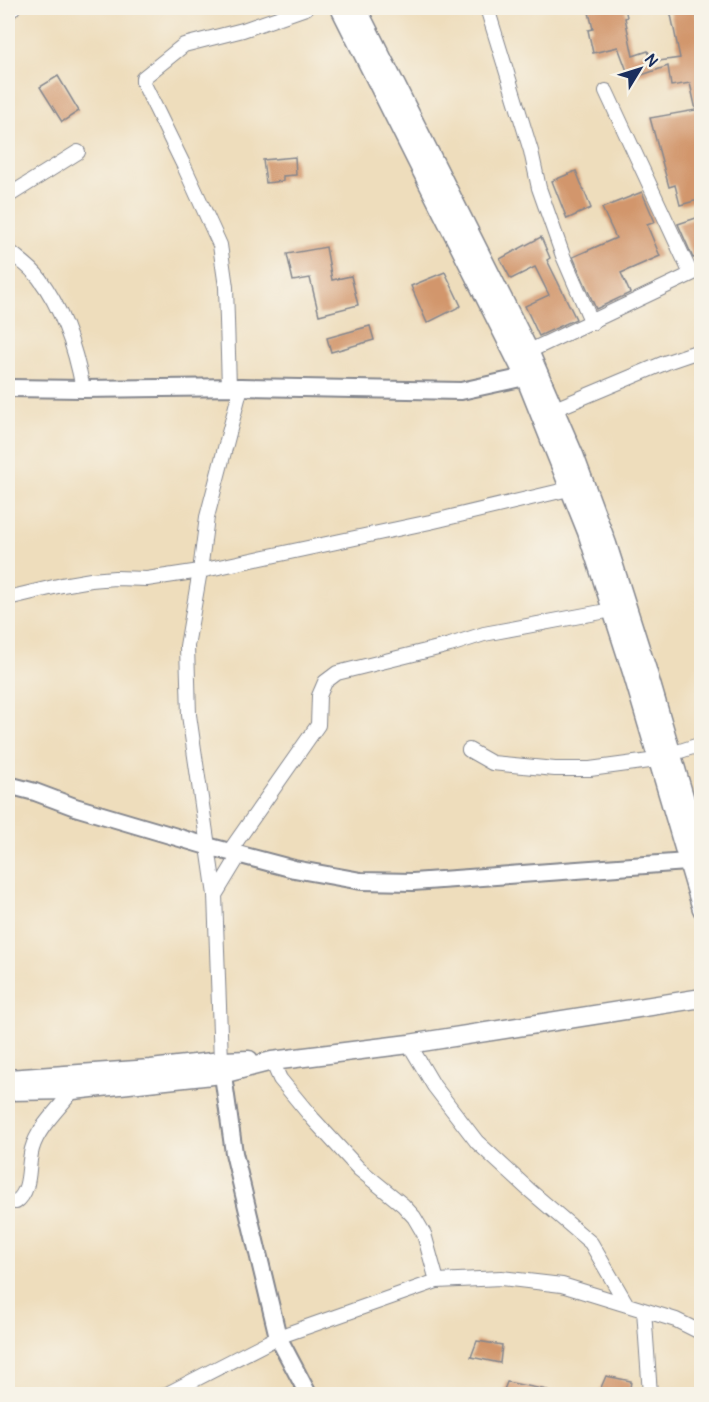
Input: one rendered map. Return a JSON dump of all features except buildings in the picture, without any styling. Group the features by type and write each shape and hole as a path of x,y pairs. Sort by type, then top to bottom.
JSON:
{"main road":[{"path":"340,8 523,354"},
{"path":"357,8 532,375 569,489 587,532 664,757"},
{"path":"532,375 555,409 607,544 694,860 702,909"},
{"path":"8,1091 73,1090 409,1044 702,998"},
{"path":"8,1079 151,1069 221,1068"}],"street":[{"path":"306,8 243,30 184,45 144,78 143,82 220,245 226,286 235,387 207,516 201,571 187,646 189,715 215,895 221,1068 234,1153 278,1337 308,1395"},
{"path":"487,8 531,151 539,188 563,256 592,322"},
{"path":"523,354 696,271 606,92"},
{"path":"8,196 78,152"},
{"path":"8,250 39,278 62,318 76,355 83,389"},
{"path":"555,409 658,365 702,350"},
{"path":"8,388 235,387 461,391 532,375"},
{"path":"8,598 91,580 147,579 201,571 430,522 569,489"},
{"path":"215,895 234,853 318,725 319,696 325,682 337,673 450,645 484,634 612,610"},
{"path":"469,750 492,763 555,769 590,769 664,757 702,744"},
{"path":"8,785 207,846 294,869 361,881 413,882 694,860"},
{"path":"409,1044 434,1086 477,1142 591,1242 627,1305"},
{"path":"272,1061 280,1079 313,1119 359,1169 403,1205 414,1217 424,1234 437,1281"},
{"path":"8,1201 16,1202 24,1196 33,1147 40,1133 73,1090"},
{"path":"167,1395 278,1337 437,1281 501,1278 562,1285 676,1320 702,1333"},
{"path":"644,1310 650,1395"}]}
